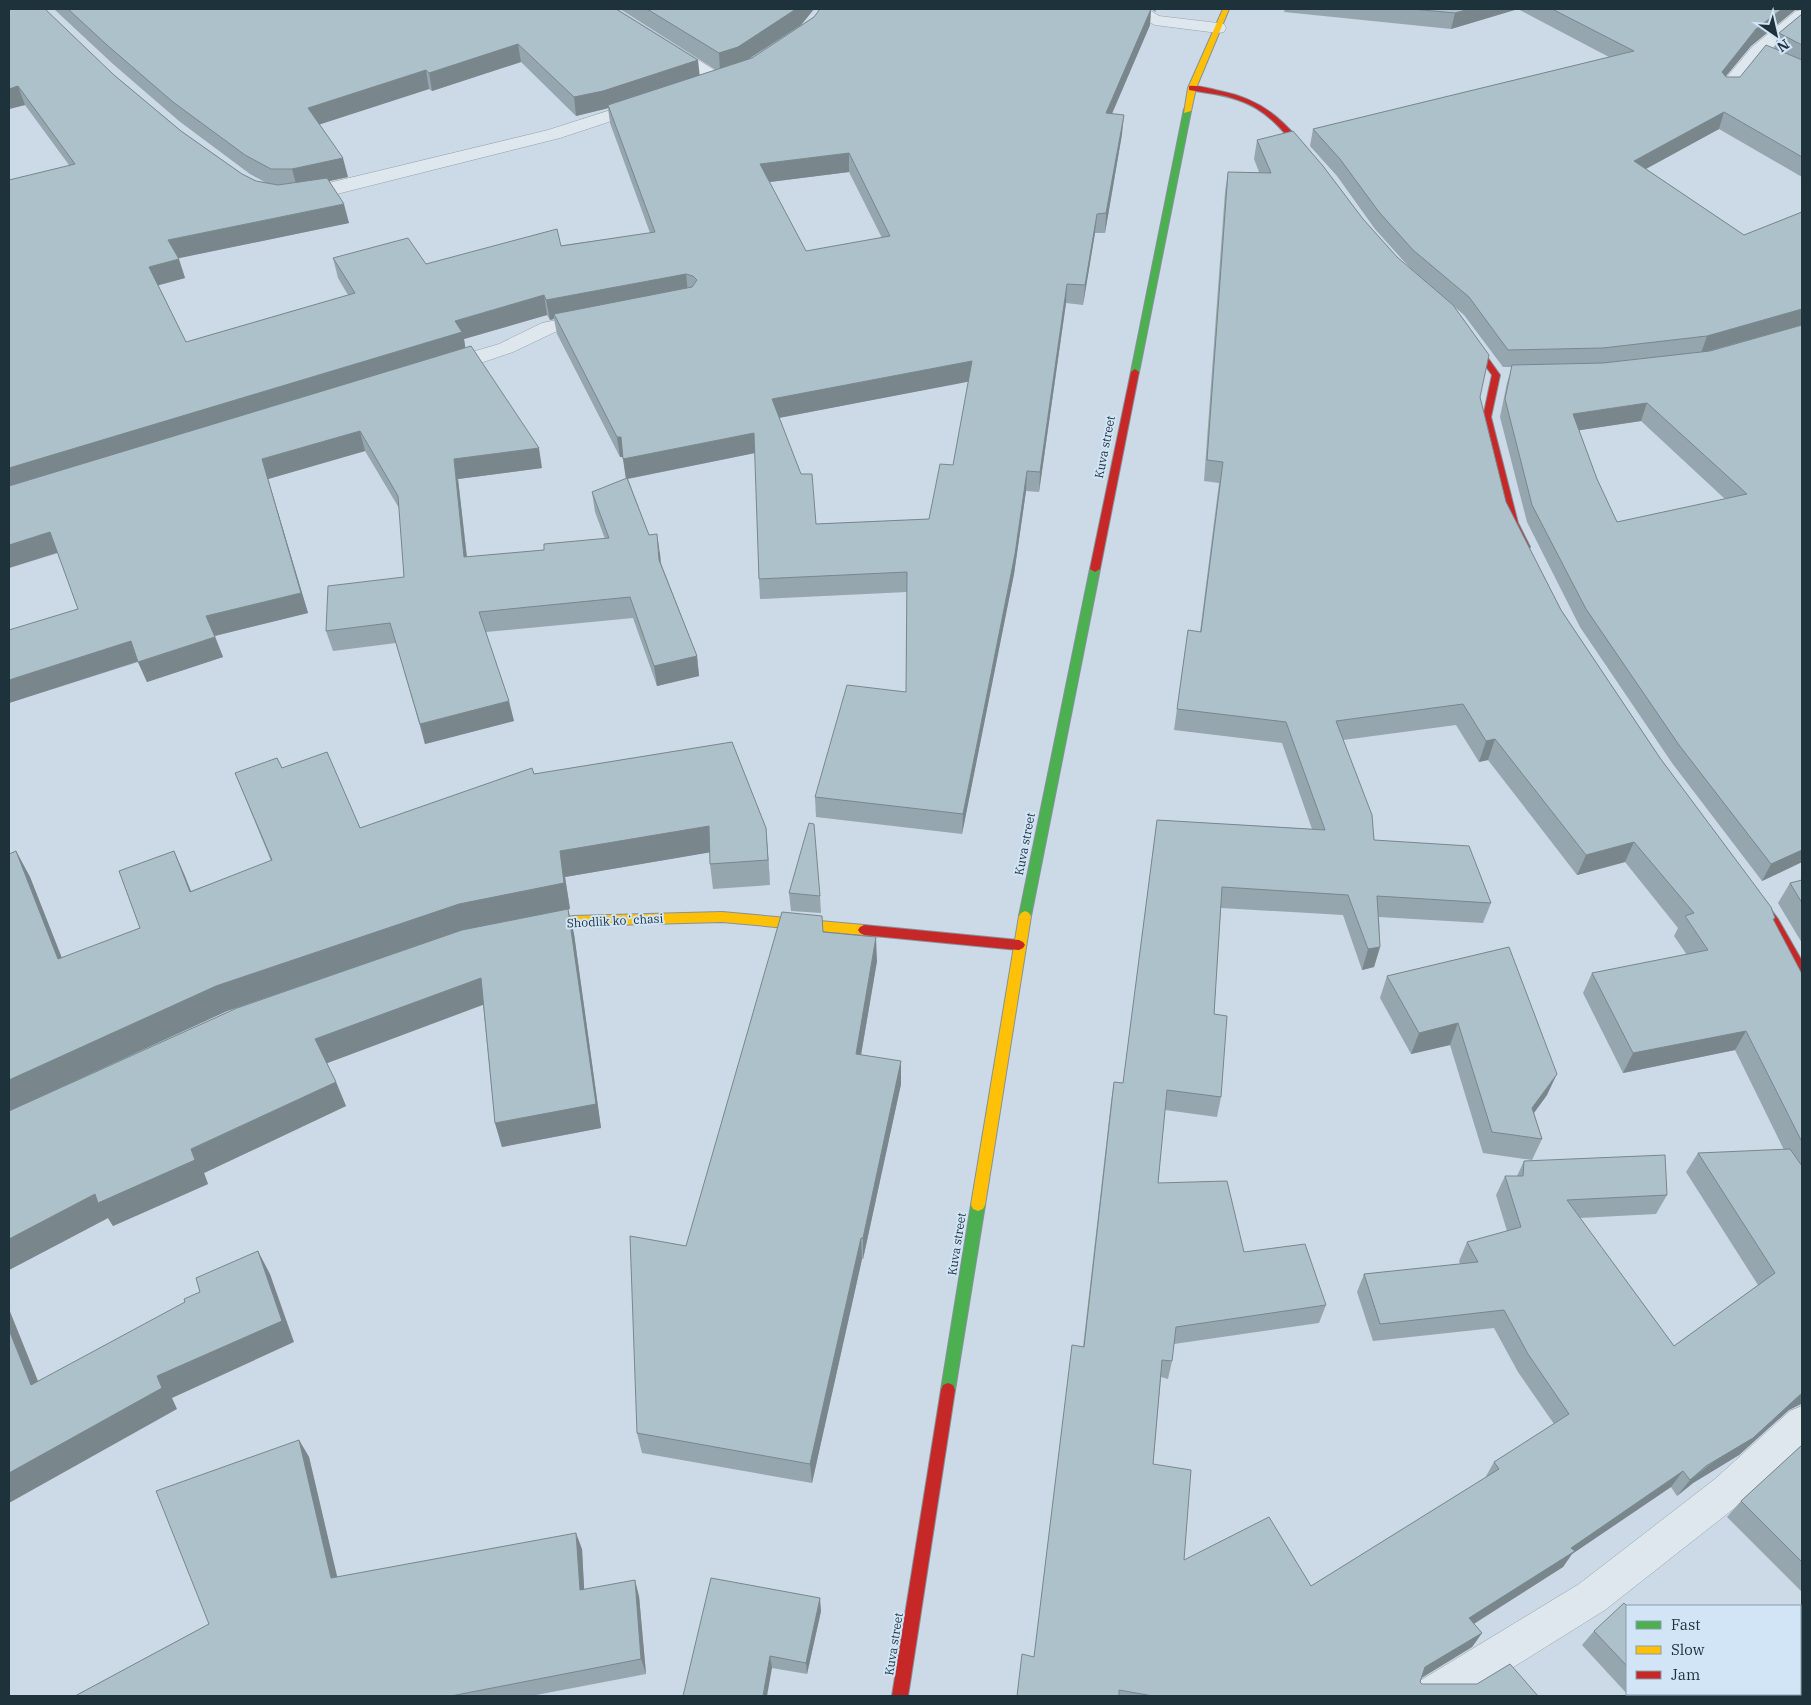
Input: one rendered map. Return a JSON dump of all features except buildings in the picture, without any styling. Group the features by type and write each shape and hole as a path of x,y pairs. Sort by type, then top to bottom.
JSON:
{"main road":[{"name":"Kuva street","path":"900,1696 1019,945 1192,88 1226,9"},
{"path":"1192,88 1247,101 1261,108 1274,118 1322,174"},
{"path":"1456,320 1506,375 1487,417 1513,523 1530,556"},
{"path":"1744,882 1774,922 1802,971"},
{"name":"Shodlik koʻchasi","path":"524,931 573,921 722,917 1019,945"}],"street":[{"path":"606,9 718,80"},
{"path":"1137,9 1155,20 1218,28"},
{"path":"1727,88 1758,52 1802,15"},
{"path":"1758,52 1776,60"},
{"path":"700,86 737,74"},
{"path":"279,196 289,197 325,191 554,134 663,98"},
{"path":"420,375 506,348 549,327 614,315"},
{"path":"1432,1696 1592,1597 1728,1491 1802,1423"}],"traffic: fast":[{"path":"1135,372 1187,111"},
{"path":"1025,916 1095,569"},
{"path":"948,1390 978,1205"}],"traffic: slow":[{"path":"1187,111 1192,88 1226,9"},
{"path":"978,1205 1025,916"},
{"path":"535,929 573,921 722,917 864,930"}],"traffic: jam":[{"path":"1192,88 1240,98 1264,109 1286,130 1312,161"},
{"path":"1465,332 1496,375 1487,417 1513,523 1525,547"},
{"path":"1095,569 1135,372"},
{"path":"1751,891 1774,922 1802,971"},
{"path":"864,930 1019,945"},
{"path":"900,1696 948,1390"}]}
